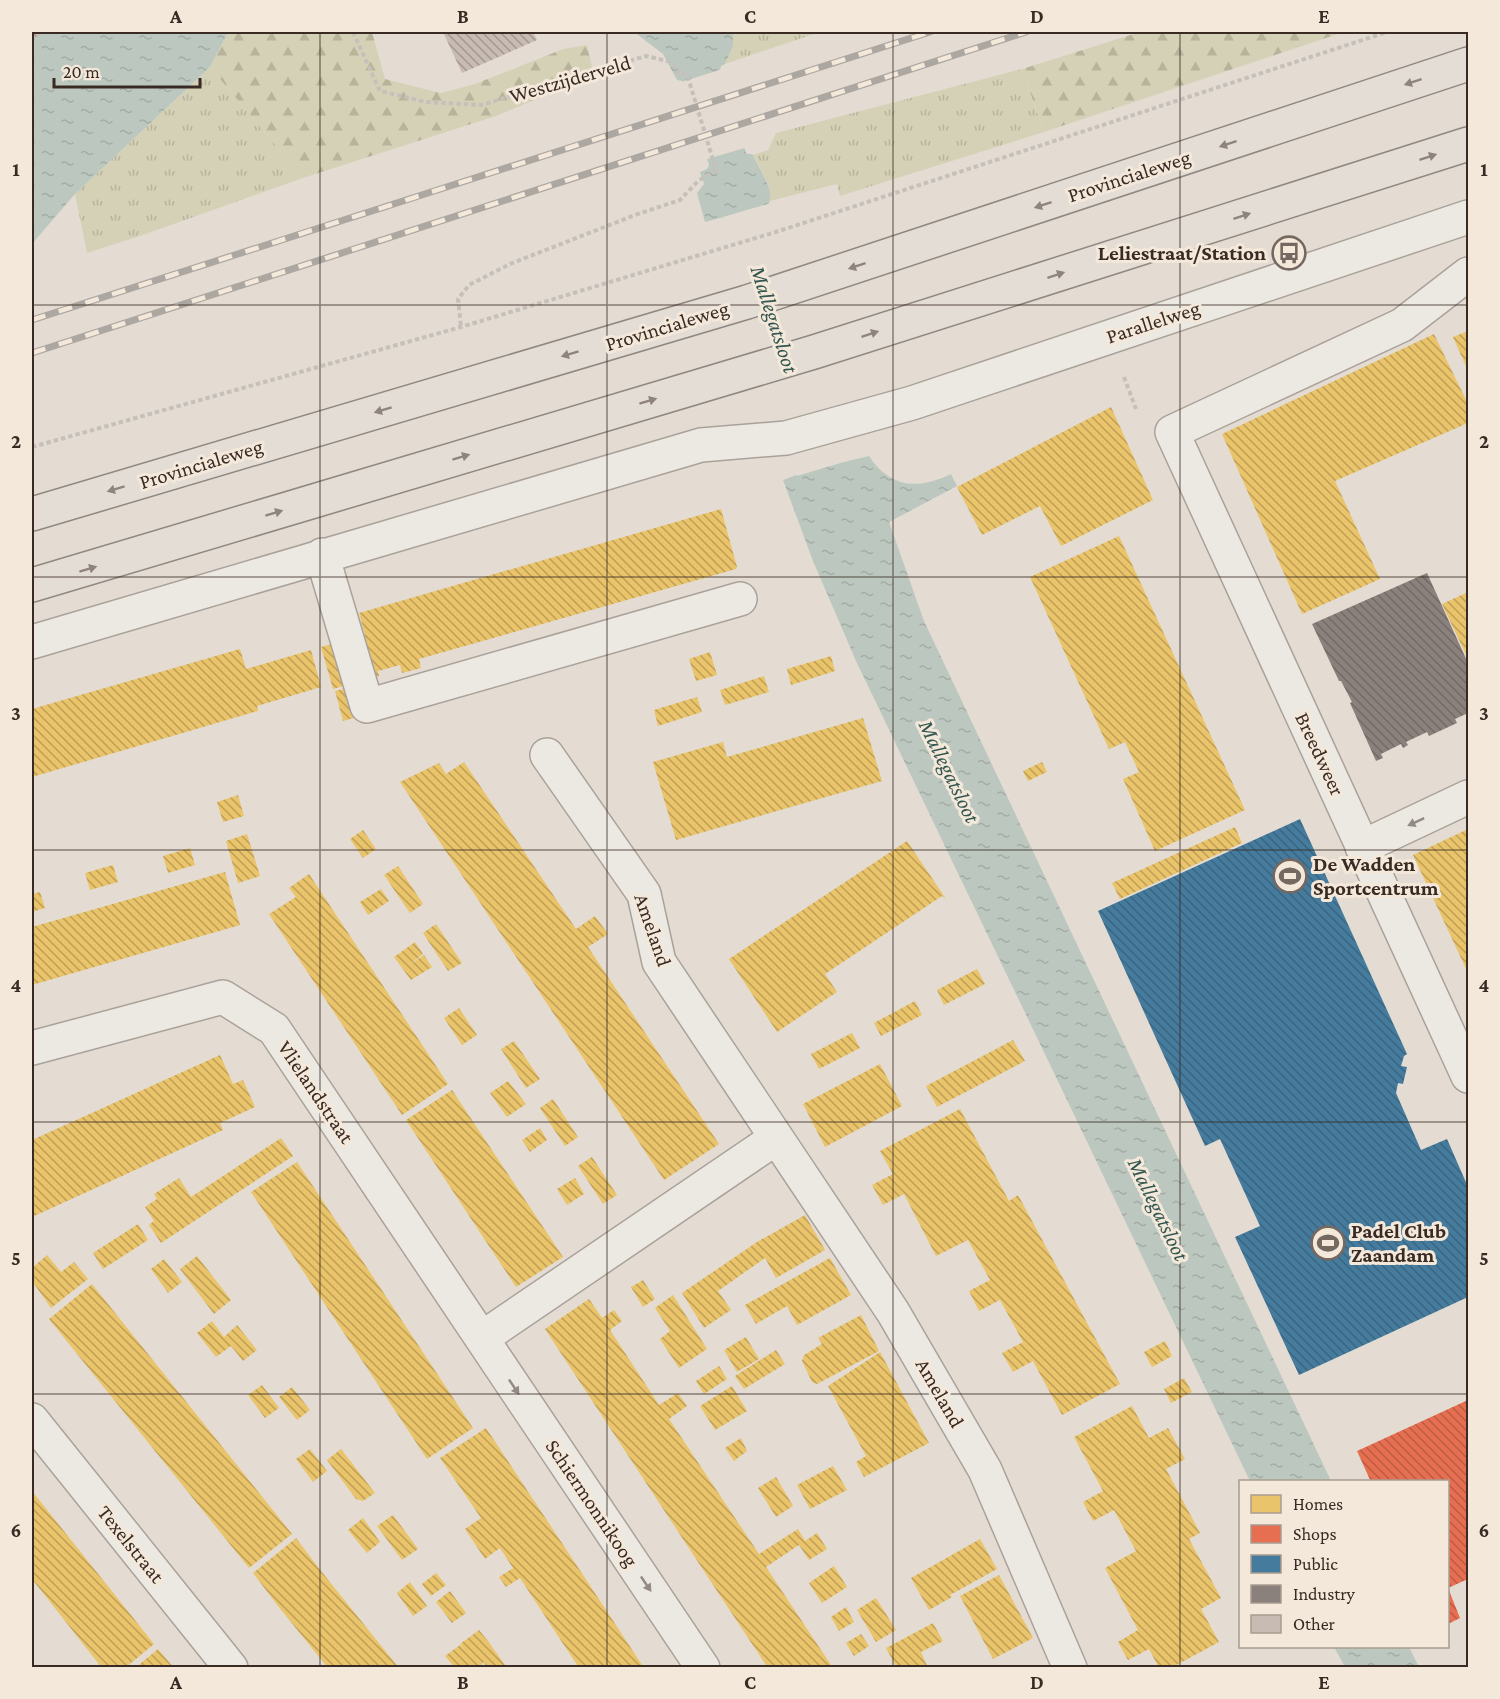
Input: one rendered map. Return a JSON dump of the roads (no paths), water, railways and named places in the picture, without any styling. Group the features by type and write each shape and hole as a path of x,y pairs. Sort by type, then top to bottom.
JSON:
{"main road":[{"name":"Provincialeweg","path":"32,514 747,302 1468,64"},
{"path":"32,585 814,352 1468,144"}],"street":[{"name":"Parallelweg","path":"322,555 701,445 786,438 836,425 1031,364 1468,217"},
{"name":"Breedweer","path":"1468,274 1402,325 1172,432 1468,1076"},
{"path":"32,642 322,555 367,706 741,599"},
{"name":"Ameland","path":"547,755 644,894 659,962 893,1312 985,1470 1070,1668"},
{"path":"1362,848 1468,797"},
{"name":"Vlielandstraat","path":"32,1048 222,997 274,1029 482,1338"},
{"path":"482,1338 776,1138"},
{"name":"Schiermonnikoog","path":"482,1338 703,1668"},
{"name":"Texelstraat","path":"32,1420 231,1668"}],"water":[{"path":"32,32 228,32 210,67 75,194 32,244"},
{"name":"Mallegatsloot","path":"634,32 733,32 733,46 720,70 746,153 753,155 768,186 770,200 768,206 844,462 869,456 877,467 895,480 916,484 951,474 957,486 889,522 924,621 1331,1480 1250,1480 856,661 813,561 783,480 799,474 724,217 705,222 697,193 704,184 700,172 707,169 709,165 682,81 677,80 663,54"},
{"path":"1335,1648 1410,1648 1419,1667 1345,1667"}],"railway":[{"path":"32,320 930,32"},
{"path":"32,353 1026,32"}],"place":[{"name":"Leliestraat/Station","path":"1289,253"},
{"name":"De Wadden Sportcentrum","path":"1290,876"},
{"name":"Padel Club Zaandam","path":"1328,1243"}]}
